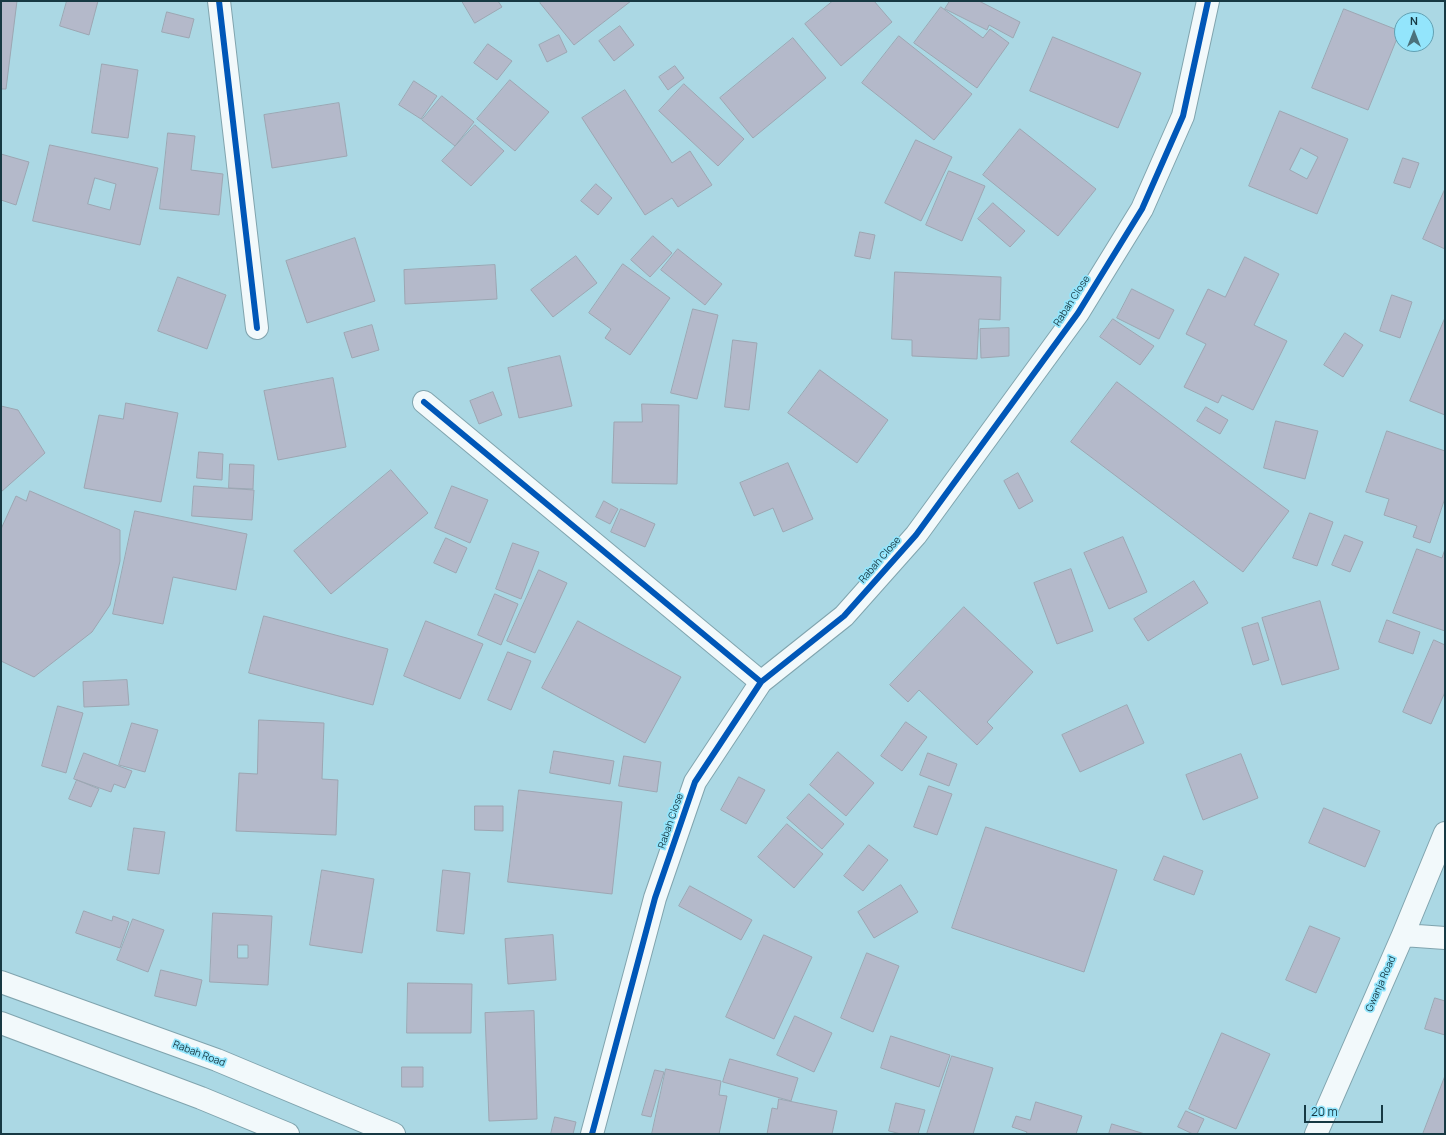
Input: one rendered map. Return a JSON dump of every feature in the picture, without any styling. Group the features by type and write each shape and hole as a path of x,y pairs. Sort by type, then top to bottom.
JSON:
{"street":[{"path":"219,1 257,328"},
{"name":"Rabah Close","path":"592,1134 655,898 695,782 761,682 844,616 916,535 1078,313 1142,209 1183,116 1208,1"},
{"path":"424,402 761,682"},
{"name":"Gwanja Road","path":"1316,1134 1403,935 1445,833"},
{"path":"1403,935 1445,938"},
{"name":"Rabah Road","path":"1,982 216,1060 394,1134"},
{"path":"1,1023 194,1096 288,1134"}],"building":[{"path":"1,1 17,1 6,89 1,89"},
{"path":"67,1 98,1 89,35 60,26"},
{"path":"462,1 498,1 502,7 475,23"},
{"path":"542,1 631,1 574,45 540,3"},
{"path":"833,1 874,1 892,22 841,66 805,24"},
{"path":"950,1 979,1 1020,22 1013,38 989,25 987,30 945,9"},
{"path":"941,7 983,38 990,29 1009,43 977,88 914,43"},
{"path":"1344,9 1394,29 1394,46 1368,110 1312,88"},
{"path":"167,12 194,19 189,38 162,32"},
{"path":"620,26 634,45 614,61 599,41"},
{"path":"559,35 567,52 547,62 539,45"},
{"path":"899,36 972,94 934,140 862,83"},
{"path":"1053,37 1141,73 1118,128 1030,91"},
{"path":"793,38 826,78 753,138 720,98"},
{"path":"488,44 512,61 497,80 474,63"},
{"path":"102,64 138,70 128,138 92,133"},
{"path":"675,66 684,78 668,90 659,77"},
{"path":"510,80 549,112 515,151 477,119"},
{"path":"414,81 437,96 421,119 399,105"},
{"path":"684,84 744,139 718,166 659,111"},
{"path":"625,90 672,163 690,151 712,185 678,207 672,198 645,215 582,118"},
{"path":"442,96 474,122 455,146 422,120"},
{"path":"339,103 347,156 272,168 264,115"},
{"path":"1280,111 1348,139 1317,214 1249,186","holes":["1301,148 1318,157 1307,179 1290,170"]},
{"path":"475,125 504,151 471,186 442,161"},
{"path":"1020,129 1096,189 1058,236 983,175"},
{"path":"168,133 195,136 191,170 223,174 219,215 160,209"},
{"path":"916,140 952,157 921,221 885,203"},
{"path":"50,145 158,168 140,245 33,221","holes":["95,178 116,184 110,210 88,204"]},
{"path":"1,154 29,162 16,205 1,200"},
{"path":"1403,158 1419,163 1410,188 1394,183"},
{"path":"949,171 985,186 962,241 926,225"},
{"path":"596,184 612,198 598,215 581,201"},
{"path":"1445,189 1445,249 1423,239"},
{"path":"993,203 1025,231 1010,247 978,219"},
{"path":"860,232 875,235 870,259 855,256"},
{"path":"653,236 672,253 650,277 631,260"},
{"path":"355,238 375,301 307,323 286,261"},
{"path":"678,249 722,284 705,305 661,270"},
{"path":"576,256 597,283 553,317 531,290"},
{"path":"1245,257 1279,274 1254,325 1287,341 1253,410 1222,395 1218,403 1184,387 1206,344 1186,334 1208,289 1225,297"},
{"path":"623,264 670,298 630,355 605,338 611,329 589,313"},
{"path":"495,265 497,299 405,304 404,270"},
{"path":"895,272 1001,277 1000,320 979,319 977,359 912,356 912,340 892,339"},
{"path":"178,277 226,295 207,349 158,331"},
{"path":"1132,289 1174,310 1159,339 1117,318"},
{"path":"1392,295 1412,302 1400,338 1380,331"},
{"path":"693,309 718,315 697,399 671,393"},
{"path":"1445,318 1445,415 1410,401"},
{"path":"1113,319 1154,346 1140,365 1100,337"},
{"path":"372,325 379,350 352,358 344,333"},
{"path":"1009,328 1009,356 981,358 980,329"},
{"path":"1345,333 1363,345 1343,377 1324,365"},
{"path":"733,340 757,343 749,410 725,407"},
{"path":"560,356 572,406 519,418 508,368"},
{"path":"820,370 888,420 857,463 788,413"},
{"path":"333,378 346,447 278,460 264,391"},
{"path":"1117,382 1289,511 1243,572 1071,442"},
{"path":"493,392 502,415 479,424 470,401"},
{"path":"126,403 178,413 161,502 84,488 99,415 123,419"},
{"path":"642,404 679,405 677,484 612,483 614,422 642,422"},
{"path":"1,406 18,410 45,453 1,492"},
{"path":"1206,407 1228,420 1220,434 1197,421"},
{"path":"1276,421 1318,431 1305,479 1264,468"},
{"path":"1387,431 1445,451 1445,498 1430,543 1413,537 1417,526 1384,515 1389,499 1366,492"},
{"path":"199,452 223,454 222,480 197,478"},
{"path":"788,463 813,519 783,532 773,508 754,516 740,483"},
{"path":"230,464 254,465 253,489 229,488"},
{"path":"391,470 428,513 331,594 294,551"},
{"path":"1018,473 1033,501 1019,509 1004,481"},
{"path":"194,486 254,490 252,520 192,516"},
{"path":"452,486 488,500 470,543 435,528"},
{"path":"30,491 120,530 120,561 110,605 92,632 34,677 1,661 1,529 16,496 26,501"},
{"path":"604,501 618,509 610,524 596,517"},
{"path":"621,509 655,524 645,547 611,532"},
{"path":"135,511 247,534 236,590 173,577 163,624 113,614"},
{"path":"1310,513 1333,522 1317,566 1293,558"},
{"path":"1345,535 1363,542 1350,572 1332,565"},
{"path":"1123,537 1147,592 1109,609 1084,553"},
{"path":"446,538 467,548 456,573 434,563"},
{"path":"513,543 539,552 521,599 496,589"},
{"path":"1417,549 1442,558 1445,549 1445,631 1393,613"},
{"path":"1071,569 1093,631 1057,644 1034,583"},
{"path":"539,570 567,583 535,653 507,641"},
{"path":"1194,581 1208,603 1148,641 1134,619"},
{"path":"495,594 518,604 501,645 478,635"},
{"path":"1320,601 1339,669 1282,685 1262,618"},
{"path":"964,607 1033,672 987,722 993,728 977,745 919,690 908,702 890,685"},
{"path":"264,616 388,649 373,705 249,673"},
{"path":"1387,620 1420,632 1413,654 1379,642"},
{"path":"426,621 483,644 460,699 404,676"},
{"path":"578,621 681,677 645,743 542,688"},
{"path":"1258,623 1269,660 1253,665 1242,628"},
{"path":"1434,640 1445,645 1445,692 1431,724 1403,712"},
{"path":"508,652 531,661 511,710 488,700"},
{"path":"127,680 129,705 84,707 83,682"},
{"path":"1127,705 1144,743 1080,772 1062,735"},
{"path":"58,706 83,713 66,773 42,766"},
{"path":"259,720 324,723 322,779 338,780 336,835 236,831 239,773 257,774"},
{"path":"906,722 927,737 902,771 881,756"},
{"path":"132,723 158,730 145,772 119,765"},
{"path":"554,751 614,761 610,784 550,773"},
{"path":"838,752 874,783 846,816 810,785"},
{"path":"84,753 132,771 125,788 114,784 111,792 74,779"},
{"path":"928,753 957,764 949,786 920,775"},
{"path":"1241,754 1258,798 1203,820 1186,775"},
{"path":"624,756 661,762 657,792 619,786"},
{"path":"739,777 765,790 746,824 721,810"},
{"path":"77,780 99,789 91,807 69,799"},
{"path":"929,786 952,794 937,835 914,827"},
{"path":"519,790 622,802 612,894 508,882"},
{"path":"809,794 844,824 822,849 787,818"},
{"path":"475,806 503,806 503,831 475,830"},
{"path":"1324,808 1380,831 1365,867 1309,843"},
{"path":"787,824 823,854 794,888 758,857"},
{"path":"986,827 1117,870 1084,972 952,928"},
{"path":"134,828 165,832 159,874 128,870"},
{"path":"869,845 888,860 863,891 844,876"},
{"path":"1164,856 1203,871 1194,895 1154,880"},
{"path":"322,870 374,879 362,953 310,945"},
{"path":"443,870 470,873 464,934 437,931"},
{"path":"901,885 918,912 874,938 858,912"},
{"path":"690,886 752,920 741,940 679,906"},
{"path":"84,911 112,921 113,916 129,922 120,948 76,933"},
{"path":"213,913 272,916 268,985 210,982","holes":["238,945 248,945 248,958 238,958"]},
{"path":"133,919 164,930 148,972 117,960"},
{"path":"1310,926 1340,938 1316,993 1286,980"},
{"path":"553,935 556,980 508,984 505,939"},
{"path":"764,935 812,957 774,1039 726,1017"},
{"path":"867,953 899,966 873,1032 841,1018"},
{"path":"161,970 202,980 196,1006 155,996"},
{"path":"408,983 472,984 471,1033 407,1033"},
{"path":"1435,998 1445,1001 1445,1035 1425,1029"},
{"path":"534,1011 537,1119 489,1121 485,1013"},
{"path":"795,1016 832,1033 814,1072 777,1055"},
{"path":"1222,1033 1270,1054 1236,1129 1189,1109"},
{"path":"891,1036 950,1055 939,1087 881,1068"},
{"path":"952,1056 993,1068 973,1134 927,1134"},
{"path":"730,1059 798,1078 791,1101 723,1082"},
{"path":"402,1067 423,1067 423,1087 402,1087"},
{"path":"666,1069 721,1081 719,1095 727,1096 719,1134 652,1134"},
{"path":"655,1070 664,1072 651,1117 642,1115"},
{"path":"1445,1076 1445,1134 1423,1134"},
{"path":"779,1099 837,1111 832,1134 767,1134 772,1108 777,1109"},
{"path":"1036,1102 1082,1116 1076,1134 1026,1134 1027,1132 1012,1127 1016,1116 1030,1120"},
{"path":"896,1103 925,1110 918,1134 901,1134 889,1131"},
{"path":"1186,1111 1204,1119 1197,1134 1193,1134 1178,1127"},
{"path":"555,1117 576,1122 573,1134 551,1134"},
{"path":"1112,1124 1145,1134 1109,1134"}],"cycle path":[{"path":"219,1 257,328"},
{"path":"592,1134 655,898 695,782 761,682 844,616 916,535 1078,313 1142,209 1183,116 1208,1"},
{"path":"424,402 761,682"}]}
